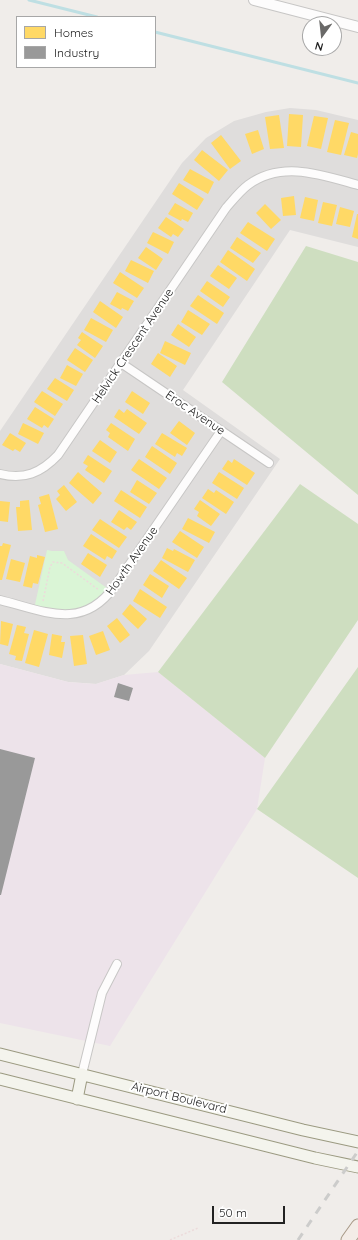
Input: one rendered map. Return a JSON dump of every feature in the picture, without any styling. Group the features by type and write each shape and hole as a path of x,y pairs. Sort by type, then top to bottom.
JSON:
{"main road":[{"name":"Airport Boulevard","path":"0,1054 303,1130 358,1142"},
{"path":"77,1099 82,1074"},
{"path":"0,1079 315,1158 358,1167"},
{"path":"348,1240 358,1226"}],"street":[{"path":"254,0 358,27"},
{"name":"Helvick Crescent Avenue","path":"0,474 16,476 27,475 39,471 50,464 58,455 226,208 248,185 260,178 286,171 302,171 358,185"},
{"name":"Eroc Avenue","path":"121,363 270,463"},
{"name":"Howth Avenue","path":"0,600 62,615 77,614 100,603 107,597 221,431"},
{"path":"82,1074 102,993 117,964"}],"path":[{"path":"43,601 50,567 53,562 62,563 101,591"},
{"path":"170,1240 198,1228"}],"shaded area":[{"path":"290,108 316,110 358,120 358,247 290,230 183,390 280,459 149,651 124,675 96,684 68,682 0,664 0,431 182,163 206,138 234,121 266,112"},
{"path":"0,664 68,682 96,684 124,675 158,672 265,758 257,809 110,1046 0,1023"}],"green space":[{"path":"306,246 358,262 358,495 222,382"},
{"path":"300,484 358,524 358,620 265,758 158,672"},
{"path":"47,550 64,551 68,560 111,591 77,614 34,609"},
{"path":"358,667 358,878 257,809"}],"building: Homes":[{"path":"289,114 303,115 301,147 287,146"},
{"path":"279,115 284,148 270,149 265,117"},
{"path":"314,116 328,118 321,149 307,146"},
{"path":"335,120 349,123 341,155 327,152"},
{"path":"258,130 264,149 252,154 245,134"},
{"path":"351,132 358,134 357,158 344,155"},
{"path":"221,135 241,161 230,169 211,143"},
{"path":"202,150 228,170 219,181 194,160"},
{"path":"190,169 214,182 208,194 183,180"},
{"path":"179,183 204,199 197,210 172,194"},
{"path":"294,196 296,215 283,216 281,198"},
{"path":"305,197 318,200 314,221 300,218"},
{"path":"323,202 337,205 332,226 318,223"},
{"path":"175,203 193,213 188,222 182,219 181,221 168,214"},
{"path":"265,204 281,220 271,229 256,213"},
{"path":"340,207 354,211 350,227 336,224"},
{"path":"358,214 358,239 352,237"},
{"path":"166,217 184,229 178,237 173,234 171,237 158,228"},
{"path":"248,222 275,239 267,251 240,233"},
{"path":"153,232 174,242 168,254 147,243"},
{"path":"237,237 261,253 253,263 230,248"},
{"path":"146,247 163,259 156,270 138,258"},
{"path":"228,250 255,269 247,281 220,262"},
{"path":"131,260 154,271 148,283 125,271"},
{"path":"218,265 237,278 229,289 210,276"},
{"path":"120,272 144,288 137,298 113,283"},
{"path":"207,281 230,297 223,307 200,291"},
{"path":"117,292 134,301 128,311 122,308 121,310 110,304"},
{"path":"198,295 224,313 217,324 190,306"},
{"path":"100,301 123,317 116,328 93,312"},
{"path":"188,310 210,324 202,335 181,322"},
{"path":"91,318 113,330 106,342 84,330"},
{"path":"178,324 196,337 189,347 171,335"},
{"path":"82,332 103,346 95,358 77,345 81,340 78,338"},
{"path":"165,341 191,353 185,365 160,353"},
{"path":"75,348 93,360 85,372 67,360"},
{"path":"158,353 177,366 170,377 151,364"},
{"path":"67,365 83,374 76,386 60,378"},
{"path":"55,378 74,390 67,401 47,389"},
{"path":"42,391 63,404 55,416 34,402"},
{"path":"132,391 150,403 143,414 125,402"},
{"path":"35,407 54,419 48,428 44,425 42,428 27,419"},
{"path":"119,409 124,413 127,409 147,423 139,434 114,417"},
{"path":"179,421 195,433 187,445 170,433"},
{"path":"23,423 44,433 38,444 18,434"},
{"path":"111,423 135,439 128,451 108,437 110,433 106,430"},
{"path":"10,433 26,443 20,452 15,449 13,451 2,445"},
{"path":"162,433 187,448 182,456 177,453 175,457 155,444"},
{"path":"100,440 117,452 110,463 92,451"},
{"path":"152,446 177,463 170,474 145,457"},
{"path":"88,455 112,471 104,483 85,470 88,466 83,463"},
{"path":"139,459 167,478 159,489 131,470"},
{"path":"234,459 255,473 247,485 222,469 228,460 232,463"},
{"path":"78,472 102,493 93,504 69,483"},
{"path":"219,472 244,488 237,499 212,483"},
{"path":"137,480 157,493 149,504 130,492"},
{"path":"64,485 77,502 66,511 56,499 60,495 57,491"},
{"path":"208,489 214,493 216,490 234,502 226,514 202,498"},
{"path":"121,490 147,507 140,518 114,501"},
{"path":"49,494 58,529 45,532 38,505 41,504 39,497"},
{"path":"29,500 32,530 18,531 16,507 20,507 20,501"},
{"path":"200,500 220,514 211,526 197,516 199,512 194,509"},
{"path":"0,501 10,502 8,522 0,521"},
{"path":"119,510 137,522 131,530 127,527 124,530 111,522"},
{"path":"188,518 215,532 209,543 182,529"},
{"path":"100,519 127,537 119,548 92,530"},
{"path":"180,531 204,547 197,558 172,542"},
{"path":"91,534 117,551 112,559 107,556 105,560 83,546"},
{"path":"3,543 11,545 2,580 0,580 0,546 2,546"},
{"path":"167,548 173,551 174,549 195,560 188,572 162,558"},
{"path":"88,553 107,565 100,577 81,564"},
{"path":"37,555 45,557 38,584 33,583 32,588 23,586 30,556 37,558"},
{"path":"11,559 25,563 20,582 6,579"},
{"path":"161,560 187,578 179,589 153,571"},
{"path":"150,574 169,586 162,598 143,585"},
{"path":"140,589 167,607 160,618 133,601"},
{"path":"130,604 147,619 138,629 122,614"},
{"path":"117,618 130,635 120,643 107,626"},
{"path":"1,621 13,624 8,646 0,644"},
{"path":"17,625 26,627 24,633 29,634 22,661 15,660 16,656 9,654"},
{"path":"34,630 48,634 39,667 25,663"},
{"path":"103,631 110,650 96,655 89,636"},
{"path":"52,634 62,636 61,642 65,642 62,658 49,655"},
{"path":"83,635 87,664 74,666 70,636"}],"building: Industry":[{"path":"118,683 133,688 129,701 114,697"},
{"path":"0,749 35,758 1,895 0,895"}],"waterway":[{"path":"29,0 93,16"},
{"path":"156,32 358,83"}],"railway":[{"path":"298,1240 358,1151"}]}
